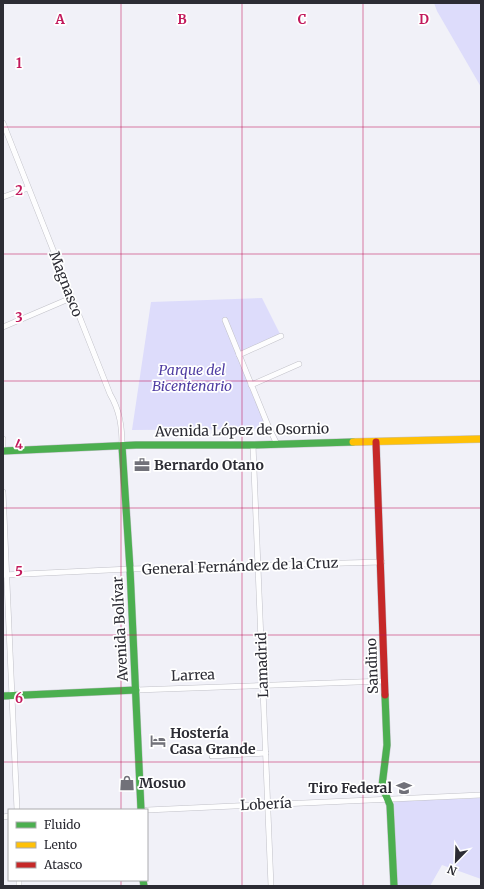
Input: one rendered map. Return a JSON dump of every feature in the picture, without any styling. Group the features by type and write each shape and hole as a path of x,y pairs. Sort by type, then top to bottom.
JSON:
{"main road":[{"name":"Avenida López de Osornio","path":"3,451 122,446 253,445 481,439"},
{"name":"Sandino","path":"376,442 382,562 387,745 382,786 388,798 394,886"},
{"name":"Avenida Bolívar","path":"122,446 130,569 141,809"},
{"name":"Larrea","path":"3,696 136,690"}],"street":[{"name":"Magnasco","path":"3,123 71,298 119,414 122,428 122,446"},
{"path":"3,197 28,188"},
{"path":"3,327 71,298"},
{"path":"225,320 277,444"},
{"path":"239,355 281,336"},
{"path":"251,385 299,364"},
{"path":"3,439 3,446"},
{"name":"Lamadrid","path":"253,445 271,886"},
{"path":"3,492 5,575 17,809"},
{"name":"General Fernández de la Cruz","path":"5,575 130,569 382,562"},
{"name":"Larrea","path":"136,690 385,681"},
{"path":"212,756 266,753"},
{"name":"Lobería","path":"148,810 481,795"}],"green space":[{"path":"434,3 481,3 481,87 437,11"},
{"name":"Parque del Bicentenario","path":"262,298 281,336 239,355 266,429 132,430 151,302"},
{"path":"481,798 481,879 442,865 430,886 396,886 394,801"}],"traffic: fast":[{"path":"3,451 136,445 253,445 353,442"},
{"path":"122,446 130,569 141,809"},
{"path":"3,696 136,690"},
{"path":"385,695 387,745 382,786 390,805 394,886"},
{"path":"143,881 144,886"}],"traffic: slow":[{"path":"353,442 481,439"}],"traffic: jam":[{"path":"376,442 385,695"}],"place":[{"name":"Bernardo Otano","path":"142,465"},
{"name":"Hostería Casa Grande","path":"158,741"},
{"name":"Mosuo","path":"127,783"},
{"name":"Tiro Federal","path":"404,788"}]}
